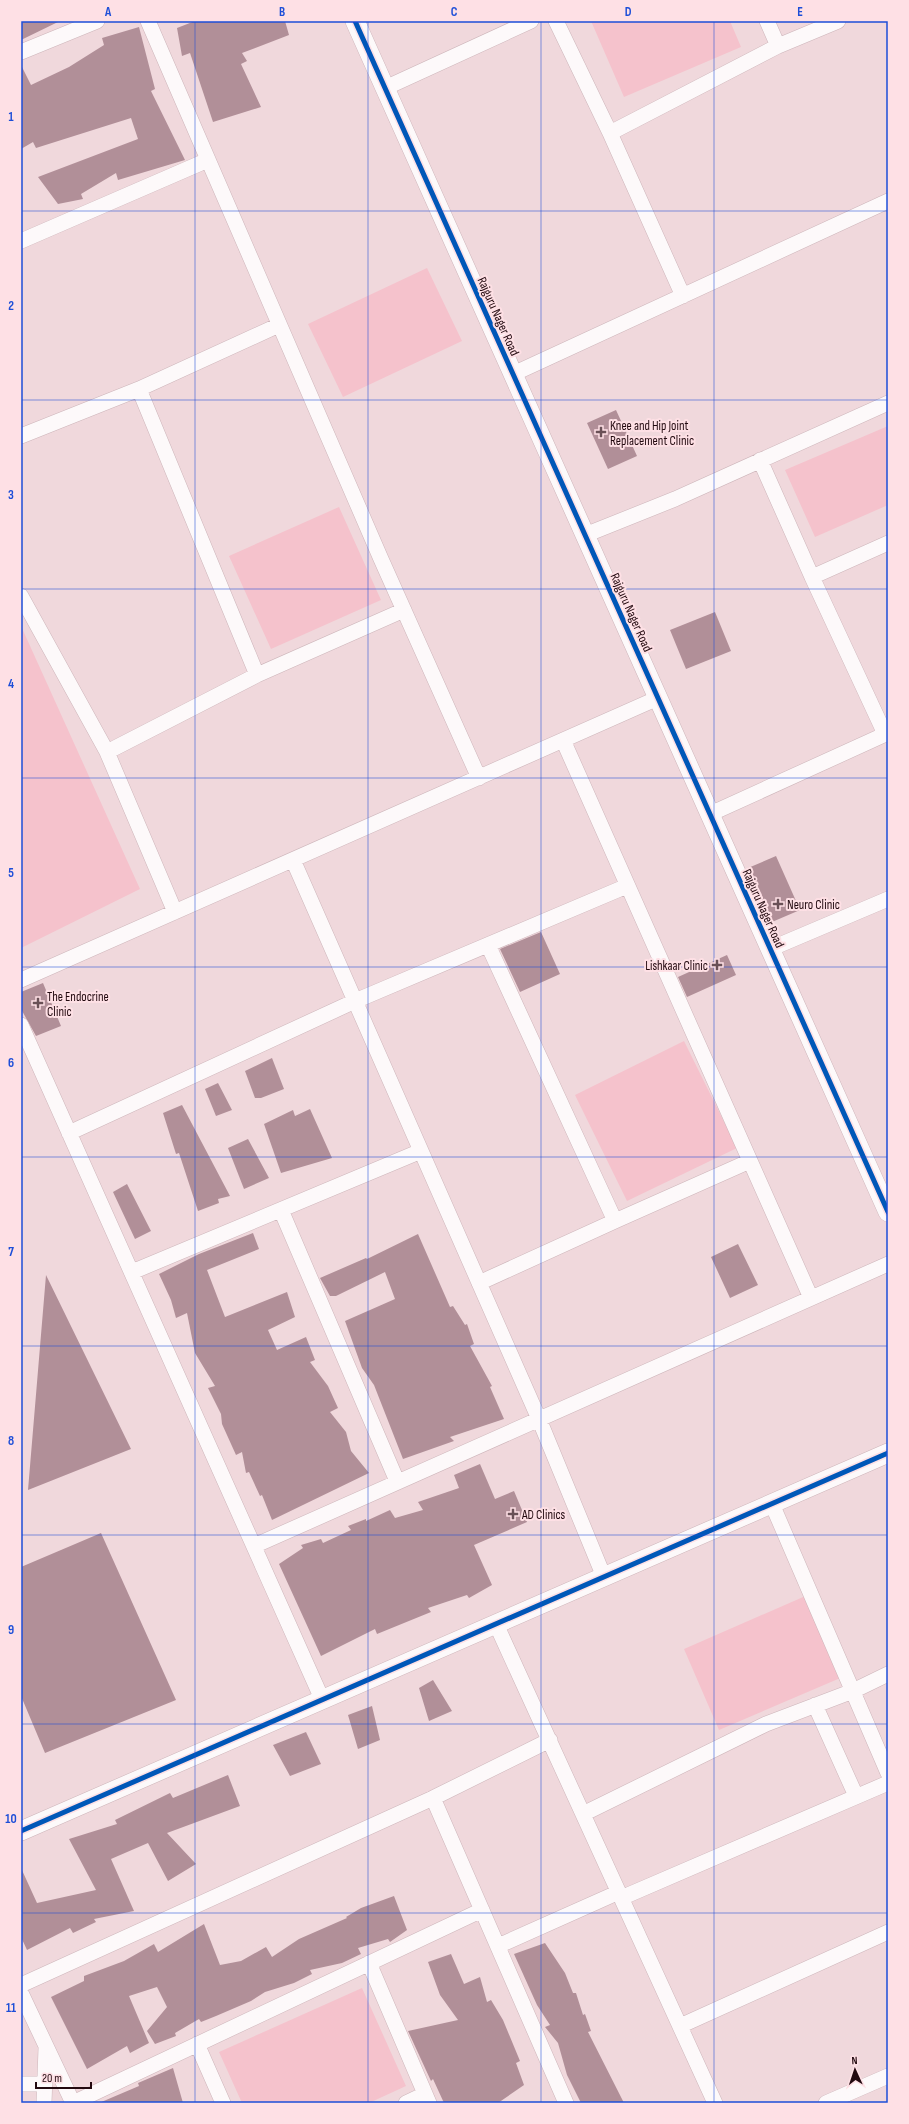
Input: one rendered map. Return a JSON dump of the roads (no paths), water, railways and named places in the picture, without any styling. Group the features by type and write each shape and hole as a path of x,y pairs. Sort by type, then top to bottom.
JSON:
{"street":[{"path":"21,52 97,21"},
{"path":"148,21 404,610 479,778"},
{"name":"Rajguru Nager Road","path":"355,21 888,1212"},
{"path":"386,88 531,21"},
{"path":"556,21 610,133 683,296"},
{"path":"766,21 778,46"},
{"path":"610,133 778,46 838,21"},
{"path":"21,241 208,160"},
{"path":"513,374 683,296 886,207"},
{"path":"21,436 139,389 280,324"},
{"path":"139,389 258,676"},
{"path":"585,535 675,499 888,403"},
{"path":"710,814 887,733 812,577 760,460"},
{"path":"812,577 888,542"},
{"path":"21,596 107,752 175,912"},
{"path":"107,752 258,676 404,610"},
{"path":"21,980 658,698"},
{"path":"563,740 811,1298"},
{"path":"293,860 538,1419 604,1577"},
{"path":"70,1133 355,1001 627,886"},
{"path":"770,950 888,899"},
{"path":"488,945 615,1222"},
{"path":"21,1025 322,1699"},
{"path":"132,1272 421,1151"},
{"path":"479,1283 750,1161"},
{"path":"281,1210 397,1482"},
{"path":"254,1546 888,1264"},
{"path":"21,1831 888,1453"},
{"path":"772,1504 888,1773"},
{"path":"496,1624 715,2103"},
{"path":"583,1814 759,1728 853,1691 888,1674"},
{"path":"815,1705 856,1796"},
{"path":"21,1985 433,1798 550,1740"},
{"path":"498,1946 888,1783"},
{"path":"433,1798 566,2103"},
{"path":"21,1992 73,2103 482,1910"},
{"path":"680,2026 888,1932"},
{"path":"369,1963 427,2098 406,2103"},
{"path":"197,2044 223,2103"},
{"path":"44,2103 46,2045"},
{"path":"826,2103 857,2097 888,2076"},
{"path":"21,2084 45,2084"}],"place":[{"name":"Knee and Hip Joint Replacement Clinic","path":"601,432"},
{"name":"Neuro Clinic","path":"778,904"},
{"name":"Lishkaar Clinic","path":"717,965"},
{"name":"The Endocrine Clinic","path":"38,1003"},
{"name":"AD Clinics","path":"513,1514"}]}
